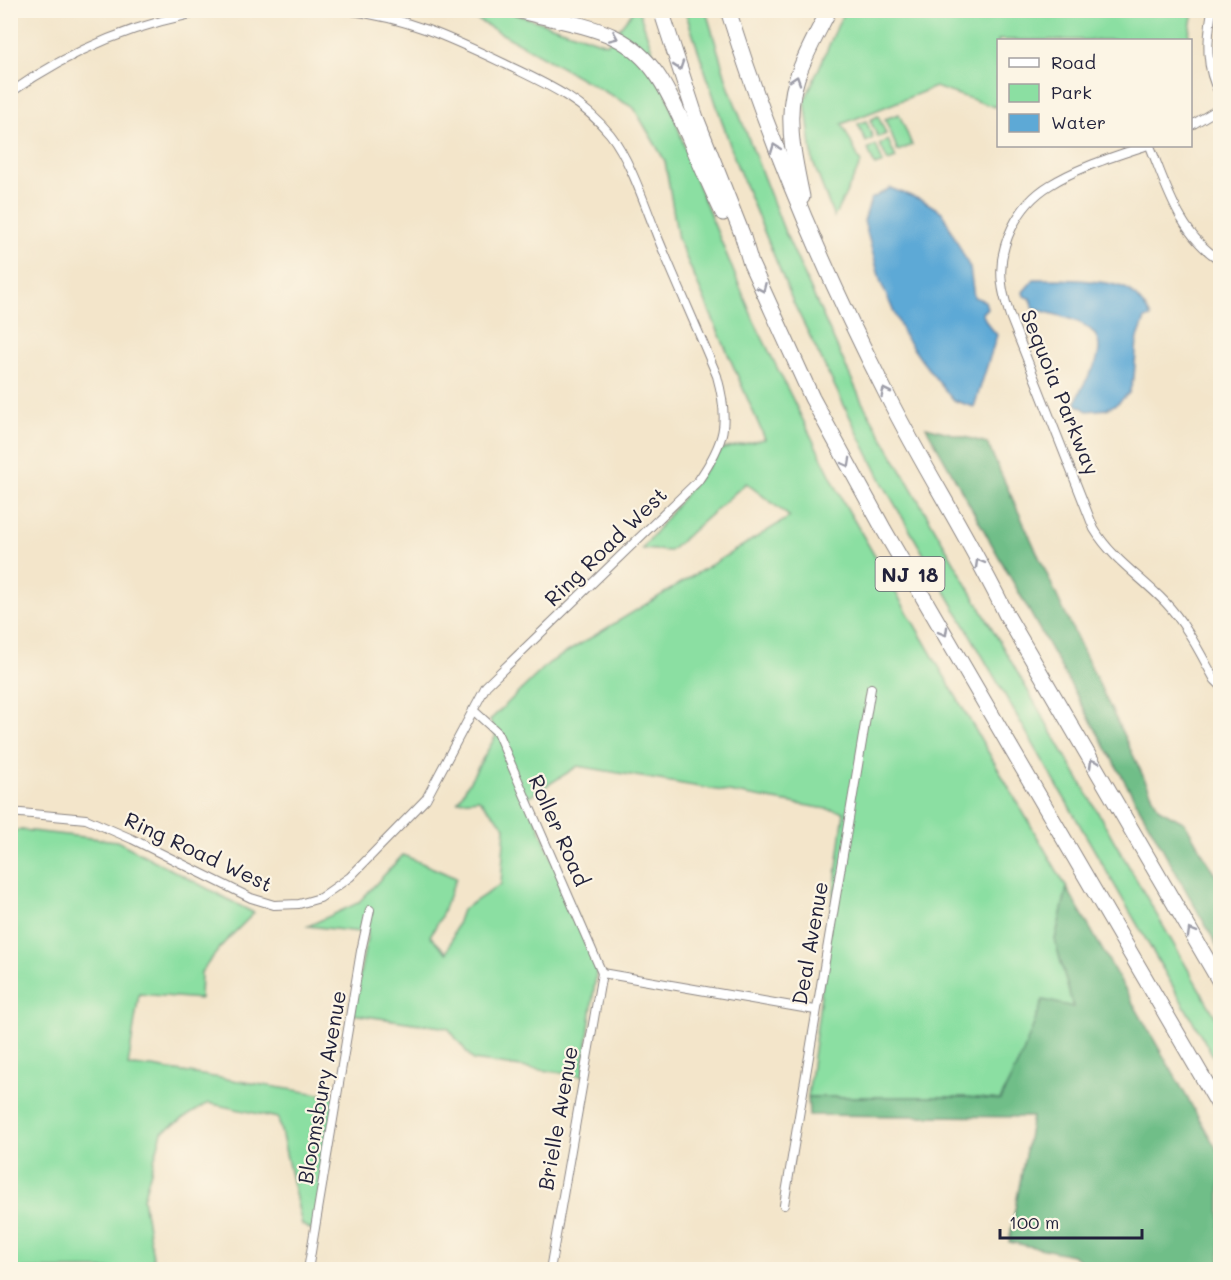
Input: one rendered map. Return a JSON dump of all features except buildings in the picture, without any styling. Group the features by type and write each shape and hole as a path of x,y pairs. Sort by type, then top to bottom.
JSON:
{"highway":[{"path":"517,10 611,36 644,57 670,94 734,239 751,264"},
{"name":"NJ 18","path":"661,10 696,118 742,234 751,264 812,398 884,530 1221,1107"},
{"name":"NJ 18","path":"728,10 788,182 870,360 933,482 994,588 1006,614 1221,982"},
{"path":"807,220 791,137 792,99 800,68 829,10"}],"street":[{"path":"10,93 62,60 97,43 134,29 215,10"},
{"name":"Ring Road West","path":"10,812 86,819 132,839 251,898 274,905 299,904 320,898 336,888 426,800 486,686 698,481 715,457 723,431 724,403 717,376 630,170 611,135 560,90 456,40 386,16 345,10"},
{"path":"1212,10 1208,55 1210,73 1221,95"},
{"path":"1192,125 1221,108"},
{"name":"Sequoia Parkway","path":"1142,147 1067,176 1048,186 1029,203 1015,221 1007,238 1000,262 1002,286 1010,316 1094,530 1113,556 1162,599 1176,615 1215,680 1221,685"},
{"path":"1150,147 1183,224 1205,251 1221,260"},
{"path":"1221,314 1218,318 1221,353"},
{"name":"Deal Avenue","path":"784,1205 871,688"},
{"name":"Roller Road","path":"473,710 497,732 602,973"},
{"name":"Bloomsbury Avenue","path":"308,1269 361,951 370,910"},
{"path":"602,973 815,1010"},
{"name":"Brielle Avenue","path":"550,1269 602,973"}],"green space":[{"path":"844,10 1193,11 1188,39 997,39 997,105 995,107 935,87 842,124 861,163 834,217 813,162 805,100"},
{"path":"381,11 506,11 607,44 633,11 639,11 695,178 754,321 844,503 1067,888 1055,940 1073,1007 1021,1058 1000,1100 966,1097 808,1097 844,812 578,766 527,798 597,965 583,1076 473,1060 448,1028 352,1014 368,933 308,926 358,903 403,855 456,878 440,919 430,936 447,953 462,910 501,884 505,827 479,799 458,801 496,736 490,720 549,663 790,517 746,483 670,551 642,549 723,449 765,439 678,239 665,161 634,108 465,13"},
{"path":"685,11 706,11 729,88 784,230 862,402 1220,1025 1220,1068 882,482 793,302 736,163"},
{"path":"899,114 912,145 898,151 885,119"},
{"path":"878,116 886,134 878,137 870,120"},
{"path":"866,121 873,138 866,142 858,124"},
{"path":"888,140 896,158 888,161 880,144"},
{"path":"876,145 883,163 875,166 868,149"},
{"path":"926,427 987,443 1061,605 1159,809 1185,823 1220,883 1220,951"},
{"path":"23,830 117,841 254,913 224,943 201,972 200,999 139,994 128,1066 152,1067 338,1097 316,1232 302,1225 278,1118 208,1103 162,1132 143,1199 155,1269 11,1269 10,831"},
{"path":"1067,888 1220,1155 1220,1269 1093,1269 1072,1255 1009,1242 1032,1117 809,1115 808,1097 966,1097 1000,1100 1021,1058 1043,1000 1073,1007 1055,940"}],"water":[{"path":"890,188 924,201 942,212 970,268 974,297 985,301 987,308 982,313 997,335 974,407 953,400 922,361 905,337 881,283 864,221 871,199"},
{"path":"1034,279 1082,280 1118,286 1130,291 1147,310 1151,317 1145,319 1137,340 1134,377 1129,393 1118,403 1107,409 1087,411 1076,404 1081,389 1094,367 1099,352 1098,340 1083,324 1033,308 1030,298 1024,296 1023,292"}]}
